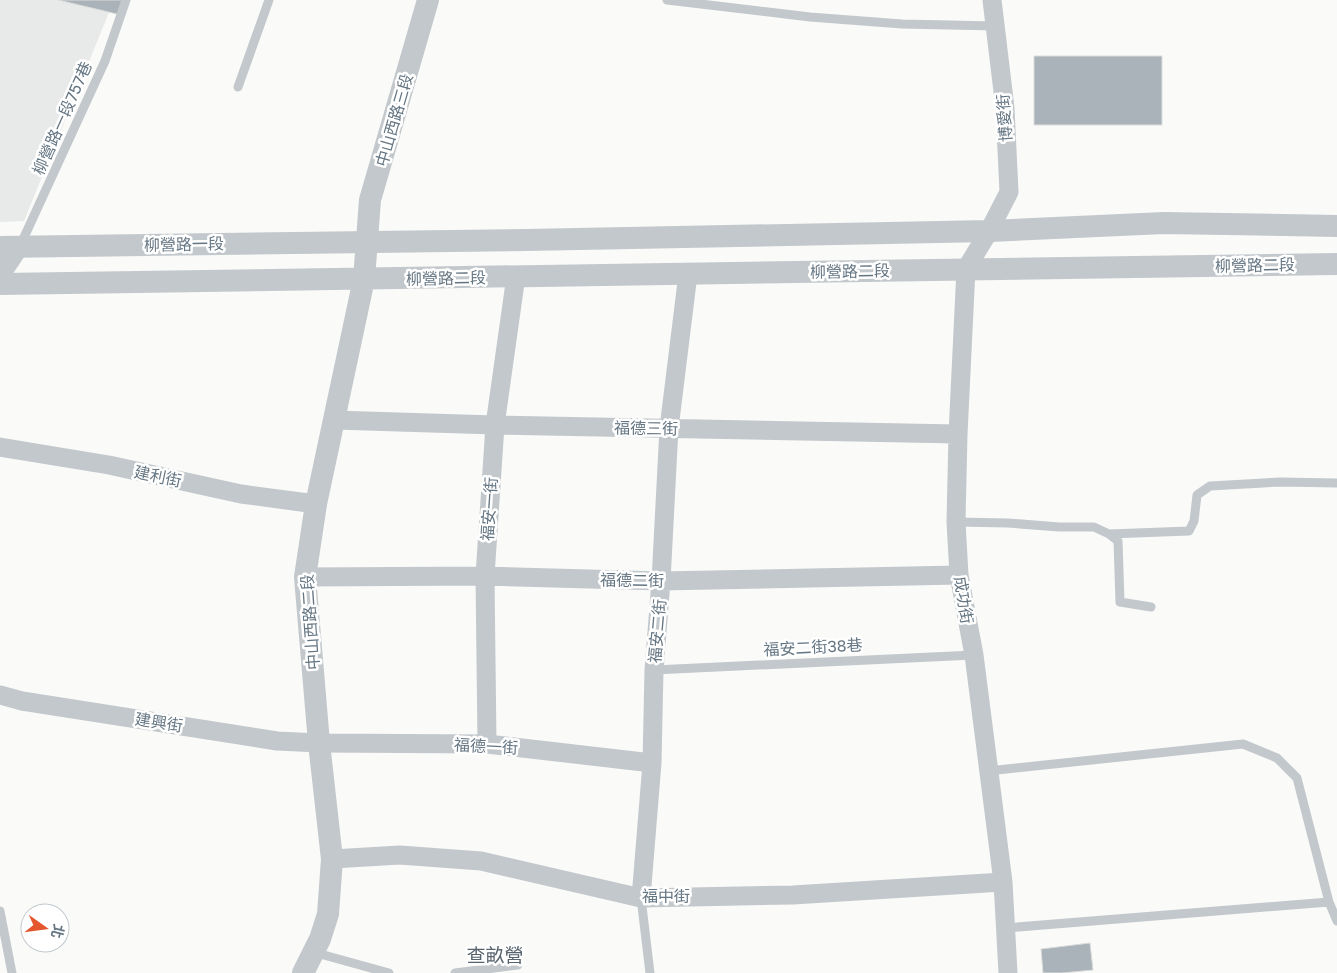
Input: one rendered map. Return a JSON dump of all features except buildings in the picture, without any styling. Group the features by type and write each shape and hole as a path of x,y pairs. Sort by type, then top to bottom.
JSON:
{"street":[{"name":"中山西路三段","path":"367,241 370,200 428,0"},
{"name":"博愛街","path":"989,231 1009,192 1005,108 992,0"},
{"path":"367,241 536,240 989,231 1164,223 1337,226"},
{"name":"成功街","path":"989,231 966,269 956,522 959,575 974,655 1003,882 1008,973"},
{"name":"柳營路一段","path":"10,247 367,241"},
{"name":"中山西路二段","path":"303,973 320,939 328,914 332,859 319,743 305,577 316,504 364,280 367,241"},
{"path":"0,276 10,247"},
{"name":"柳營路二段","path":"364,280 516,276 1337,264"},
{"name":"福安二街","path":"641,898 652,763 654,670 662,580 669,428 688,274"},
{"name":"福安一街","path":"487,744 485,576 495,425 516,276"},
{"path":"0,284 364,280"},
{"name":"福德三街","path":"334,420 958,434"},
{"name":"建利街","path":"0,447 109,465 241,494 316,504"},
{"name":"福德二街","path":"305,577 485,576 662,580 959,575"},
{"name":"建興街","path":"0,695 22,701 277,741 319,743"},
{"name":"福德一街","path":"319,743 487,744 652,763"},
{"name":"福中街","path":"332,859 400,855 481,861 641,898 793,895 1003,882"}],"lane":[{"name":"柳營路一段757巷","path":"10,247 105,61 126,0"},
{"path":"238,87 269,0"},
{"path":"668,0 810,17 902,24 996,26"},
{"path":"1108,534 1189,531 1194,521 1197,495 1210,486 1280,482 1337,483"},
{"path":"956,522 1008,522 1060,527 1094,527 1118,541 1120,602 1151,607"},
{"name":"福安二街38巷","path":"654,670 974,655"},
{"path":"988,771 1243,744 1278,758 1297,778 1329,902 1337,921"},
{"path":"641,898 650,973"},
{"path":"1006,928 1329,902"},
{"path":"0,911 12,973"},
{"path":"313,952 389,973"},
{"path":"455,973 518,965"}],"shaded area":[{"path":"0,0 114,0 24,221 0,222"}],"district":[{"name":"查畝營","path":"495,955"}]}
